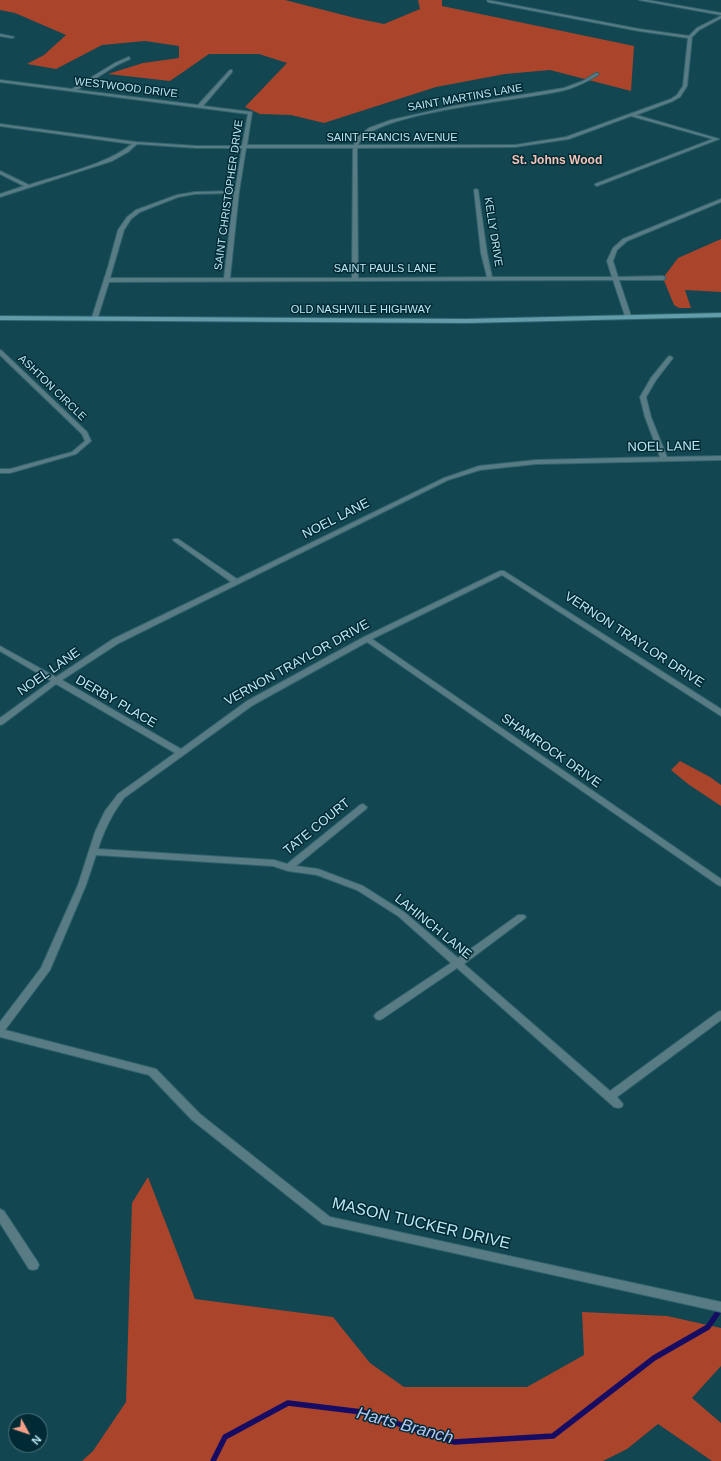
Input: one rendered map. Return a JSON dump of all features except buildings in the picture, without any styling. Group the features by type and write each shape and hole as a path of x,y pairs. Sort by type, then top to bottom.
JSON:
{"main road":[{"name":"OLD NASHVILLE HIGHWAY","path":"0,318 95,317 329,321 466,321 721,315"}],"street":[{"path":"641,0 721,16"},
{"path":"488,1 639,30 690,37 698,29 721,16"},
{"path":"0,35 12,37"},
{"name":"SAINT FRANCIS AVENUE","path":"0,125 136,143 197,147 488,146 529,144 567,138 672,100 679,96 683,91 690,37"},
{"path":"73,90 116,64 129,58"},
{"path":"199,107 231,71"},
{"name":"SAINT MARTINS LANE","path":"356,147 358,139 367,132 402,118 435,110 553,92 584,82 597,74"},
{"name":"WESTWOOD DRIVE","path":"0,81 250,113"},
{"name":"SAINT CHRISTOPHER DRIVE","path":"227,279 237,192 246,148 250,113"},
{"path":"632,115 719,139"},
{"path":"596,185 719,139"},
{"path":"0,196 110,160 126,151 136,143"},
{"path":"355,279 356,147"},
{"path":"0,172 29,187"},
{"name":"KELLY DRIVE","path":"476,190 484,253 490,278"},
{"path":"95,317 108,280 121,230 129,218 138,211 177,196 195,193 237,192"},
{"path":"628,316 610,261 615,249 625,240 721,200"},
{"name":"SAINT PAULS LANE","path":"108,280 663,278"},
{"name":"ASHTON CIRCLE","path":"0,352 85,433 88,441 74,452 10,471 0,471"},
{"path":"664,459 648,417 644,397 653,380 670,358"},
{"name":"NOEL LANE","path":"0,722 55,681 116,641 446,479 478,468 536,462 721,458"},
{"path":"176,540 236,582"},
{"name":"VERNON TRAYLOR DRIVE","path":"0,1029 45,970 82,885 99,832 108,813 121,796 250,703 367,639 502,572 721,713"},
{"name":"SHAMROCK DRIVE","path":"367,639 721,883"},
{"name":"DERBY PLACE","path":"0,648 180,752"},
{"name":"TATE COURT","path":"288,868 363,807"},
{"name":"LAHINCH LANE","path":"93,852 274,863 288,868 318,872 360,888 401,914 618,1104"},
{"path":"379,1016 458,963 521,917"},
{"path":"610,1097 721,1015"},
{"name":"MASON TUCKER DRIVE","path":"0,1033 152,1072 196,1117 327,1221 721,1307"},
{"path":"0,1214 33,1265"}],"shaded area":[{"path":"0,0 285,0 384,24 420,9 418,0 442,0 442,6 634,46 631,91 550,70 505,74 436,87 324,123 291,115 260,114 245,107 287,63 259,54 209,54 170,81 108,74 143,63 179,58 179,46 145,41 102,45 56,69 27,64 44,55 66,35 15,13 0,10"},
{"path":"721,239 721,292 685,290 691,308 679,308 674,305 663,278 678,258"},
{"path":"680,761 710,777 721,785 721,806 688,784 671,770"},
{"path":"148,1177 195,1299 333,1317 370,1363 404,1387 527,1387 584,1355 582,1312 667,1316 721,1328 721,1366 692,1398 721,1423 721,1461 712,1461 658,1424 627,1449 603,1461 82,1461 93,1451 126,1402 132,1203"}],"waterway":[{"name":"Harts Branch","path":"213,1461 225,1437 288,1403 362,1412 454,1442 553,1436 654,1358 708,1327 721,1308"}],"district":[{"name":"St. Johns Wood","path":"557,161"}]}
